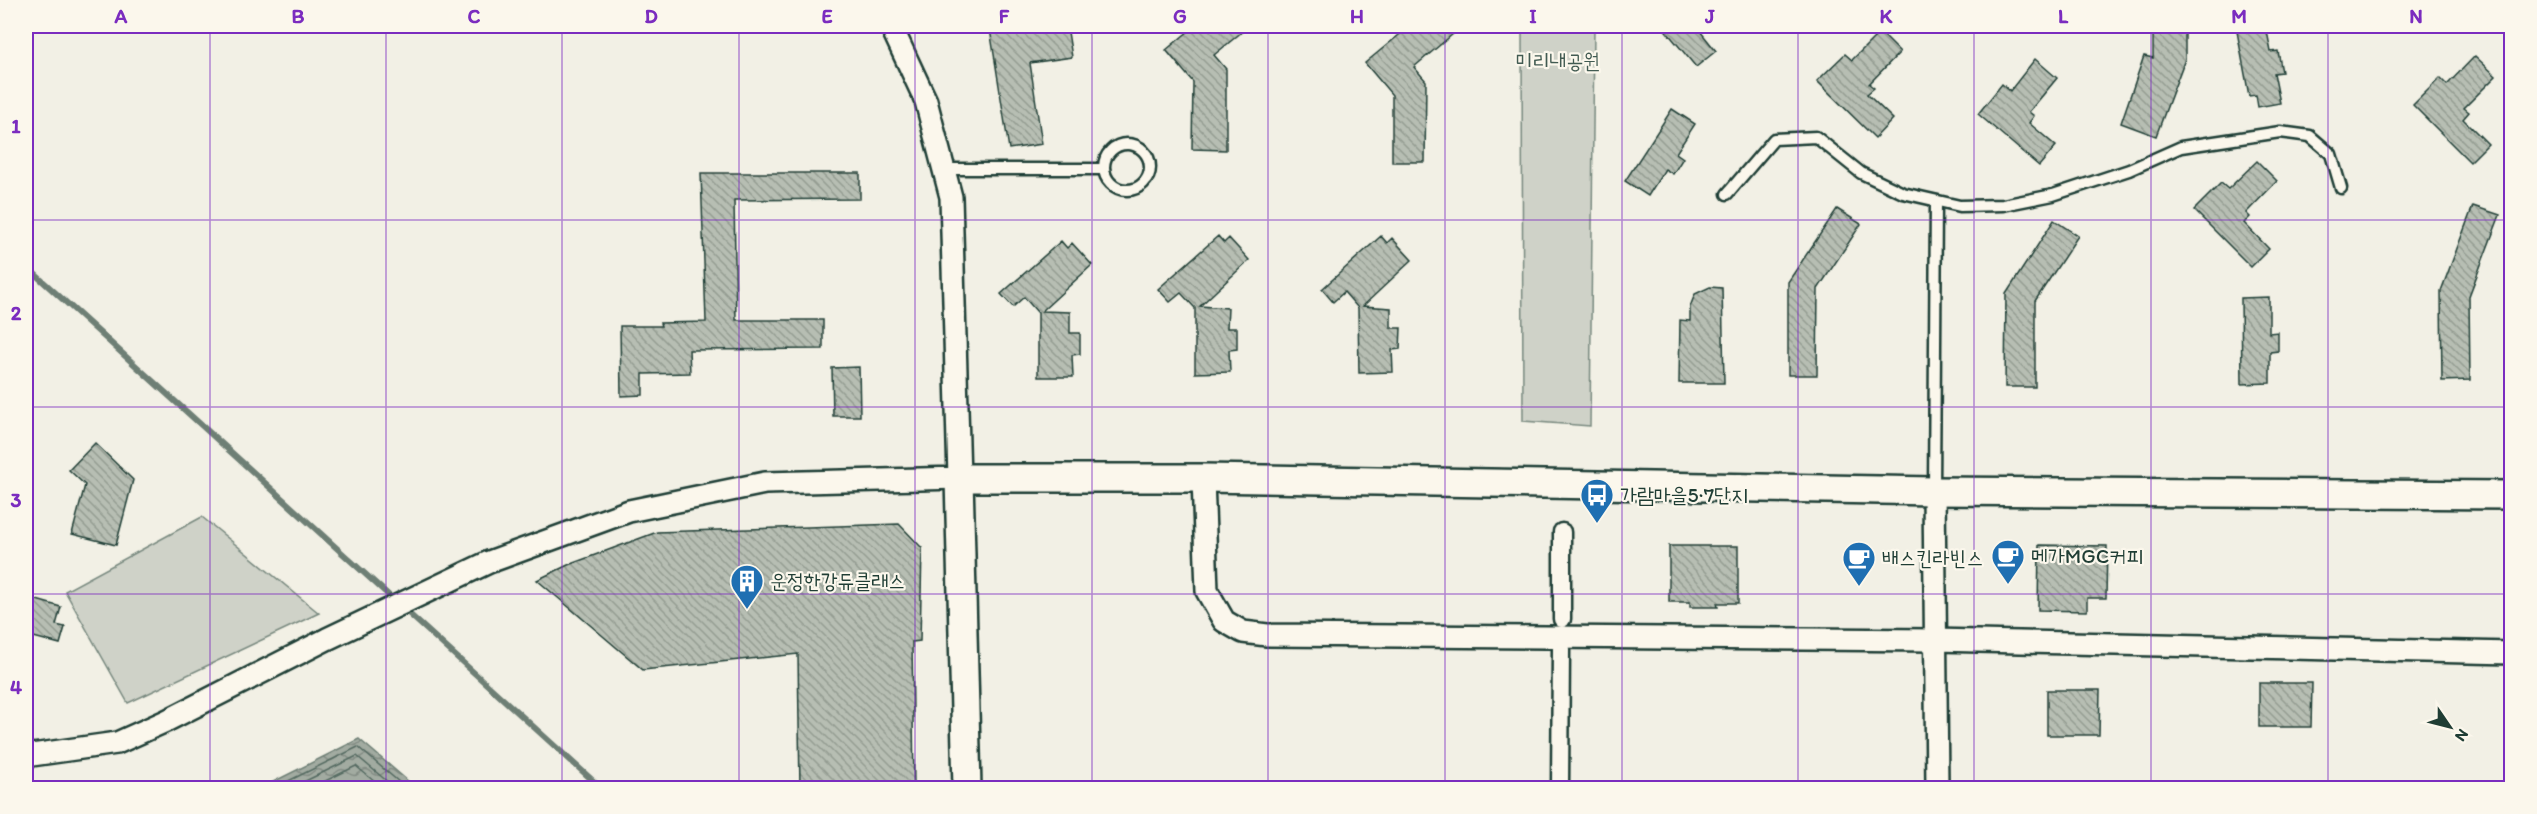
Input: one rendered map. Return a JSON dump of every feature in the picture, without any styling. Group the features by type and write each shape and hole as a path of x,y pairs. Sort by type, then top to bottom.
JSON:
{"street":[{"path":"891,26 926,101 951,197 967,789"},
{"path":"26,753 117,743 489,562 629,511 765,483 959,478 1203,478 1934,491 2511,495"},
{"path":"1203,478 1207,591 1224,621 1243,632 1267,635 1935,640 2511,653"},
{"path":"1934,491 1936,789"},
{"path":"1562,532 1562,619"},
{"path":"1560,789 1561,649"}],"lane":[{"path":"1727,194 1774,139 1816,137 1861,173 1903,193 1960,206 2003,206 2053,195 2129,170 2181,147 2280,132 2310,136 2331,154 2341,188"},
{"path":"1120,144 1135,145 1147,155 1150,162 1148,178 1143,184 1130,190 1115,187 1105,176 1104,169 1107,154 1120,144"},
{"path":"944,169 1104,169"},
{"path":"1934,491 1936,201"}],"green space":[{"name":"미리내공원","path":"1522,26 1594,26 1590,426 1523,421"},
{"path":"202,517 319,613 128,703 65,591"}],"water":[{"path":"359,739 416,788 261,788"}],"building":[{"path":"1014,26 1067,26 1072,57 1030,63 1042,144 1009,149 990,29"},
{"path":"1195,26 1249,26 1214,55 1226,69 1226,150 1192,149 1193,82 1166,50"},
{"path":"1410,26 1445,26 1453,34 1414,67 1426,81 1425,162 1392,162 1392,95 1365,63"},
{"path":"1662,26 1696,26 1716,51 1696,67"},
{"path":"2153,26 2185,26 2185,59 2156,136 2121,123 2144,56 2153,58"},
{"path":"2236,26 2266,26 2271,52 2278,51 2282,72 2274,73 2280,103 2258,107 2256,95 2249,96"},
{"path":"1880,32 1900,52 1869,84 1874,88 1867,94 1893,119 1875,138 1817,81 1845,54 1852,60"},
{"path":"2475,56 2496,76 2464,108 2469,112 2463,119 2488,144 2470,162 2413,105 2440,78 2447,85"},
{"path":"2035,59 2057,78 2029,112 2034,116 2029,123 2056,146 2039,166 1978,114 2002,84 2010,91"},
{"path":"1672,109 1695,124 1676,153 1683,158 1673,174 1665,169 1648,196 1625,181"},
{"path":"2257,161 2277,181 2246,213 2250,217 2244,223 2269,249 2251,267 2194,210 2221,183 2228,189"},
{"path":"701,173 860,173 860,199 734,200 736,320 823,320 823,349 689,350 690,373 643,374 643,395 621,396 620,326 661,326 660,323 706,322"},
{"path":"2473,206 2500,215 2469,296 2470,380 2442,381 2441,291"},
{"path":"1837,209 1861,224 1818,289 1817,375 1788,375 1788,282"},
{"path":"2054,220 2078,236 2035,301 2035,387 2005,387 2006,294"},
{"path":"1218,236 1224,243 1229,238 1249,260 1200,306 1228,308 1227,328 1237,328 1237,349 1229,350 1230,372 1195,373 1195,308 1181,293 1170,302 1158,289"},
{"path":"1381,236 1387,243 1392,238 1412,260 1363,306 1391,308 1391,328 1401,328 1400,349 1392,350 1393,372 1359,373 1358,308 1344,292 1333,302 1322,289"},
{"path":"1061,241 1067,248 1072,243 1092,265 1042,311 1070,312 1070,333 1080,333 1080,354 1072,355 1073,377 1038,377 1038,313 1024,297 1013,307 1001,294"},
{"path":"1710,287 1722,288 1724,383 1679,383 1680,320 1690,321 1690,307 1695,294"},
{"path":"2269,297 2269,333 2278,332 2278,351 2270,352 2270,383 2242,384 2241,298"},
{"path":"859,367 860,416 833,416 832,368"},
{"path":"95,443 133,480 116,545 72,534 85,485 69,470"},
{"name":"운정한강듀클래스","path":"899,524 922,548 920,641 912,642 914,789 800,789 798,654 643,670 537,580 568,565 657,532"},
{"path":"2039,545 2107,546 2106,598 2087,598 2087,611 2038,610"},
{"path":"1669,546 1738,546 1738,603 1717,603 1718,607 1690,607 1690,602 1669,602"},
{"path":"26,597 61,607 56,625 65,627 60,644 26,635"},
{"path":"2259,683 2312,683 2311,727 2259,727"},
{"path":"2047,690 2100,690 2099,735 2047,735"}],"waterway":[{"path":"26,266 601,788"}],"place":[{"name":"가람마을5·7단지","path":"1597,524"},
{"name":"메가MGC커피","path":"2008,585"},
{"name":"배스킨라빈스","path":"1859,587"},
{"name":"운정한강듀클래스","path":"747,610"}]}
